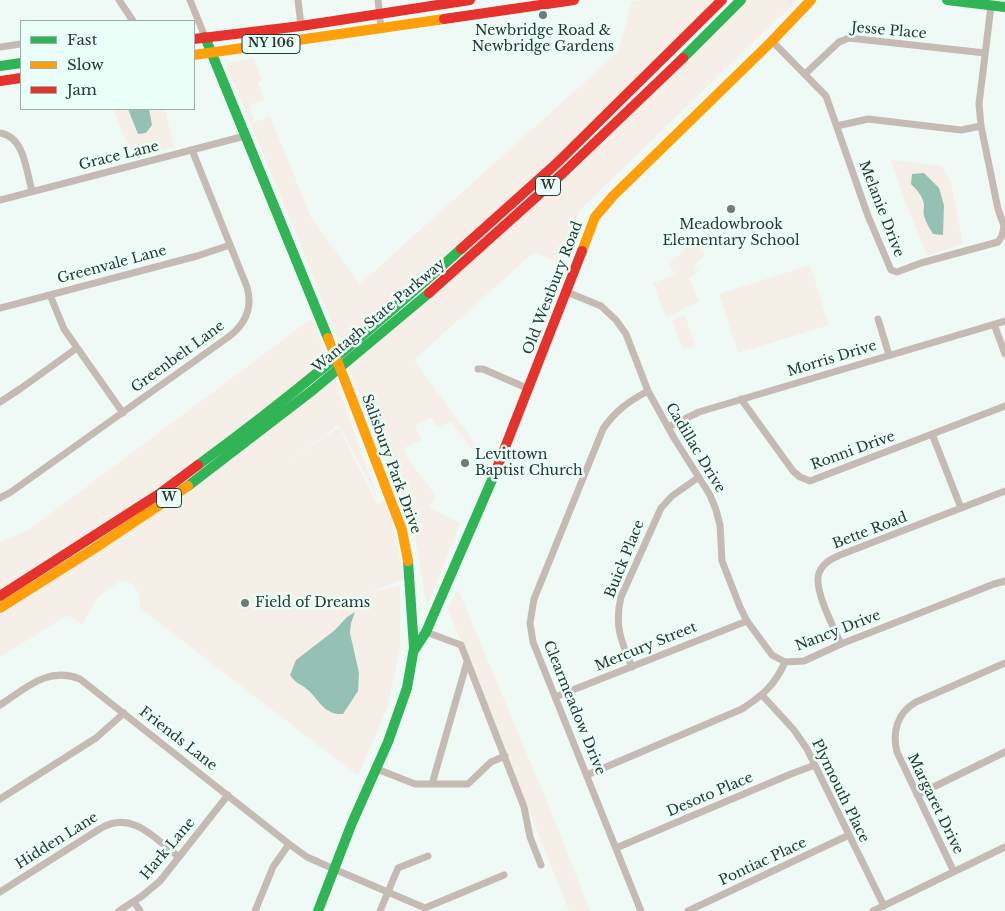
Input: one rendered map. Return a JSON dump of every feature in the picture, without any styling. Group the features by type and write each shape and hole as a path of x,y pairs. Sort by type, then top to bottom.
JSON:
{"main road":[{"name":"NY 106","path":"195,39 302,26 470,0"},
{"name":"NY 106","path":"195,55 574,0"},
{"name":"Wantagh State Parkway","path":"0,596 159,494 216,453 389,314 557,163 722,0"},
{"name":"Wantagh State Parkway","path":"0,608 62,570 168,499 248,442 319,385 414,306 562,173 668,73 740,0"},
{"name":"Old Westbury Road","path":"415,649 426,632 481,507 567,292 589,228 600,210 772,41 811,0"},
{"path":"947,0 1005,8"},
{"name":"Salisbury Park Drive","path":"205,37 349,391 402,530 408,551 412,585 415,649 402,707 318,911"},
{"path":"0,66 20,63"},
{"path":"0,80 20,78"}],"street":[{"path":"119,0 132,20"},
{"path":"190,0 205,37"},
{"path":"298,0 302,26"},
{"path":"378,0 382,28"},
{"name":"Melanie Drive","path":"772,41 826,96 868,216 891,270 897,272 998,242 1002,236 1004,226 998,208 980,126 979,104 991,6"},
{"name":"Jesse Place","path":"805,74 838,42 849,38 985,53"},
{"path":"0,47 20,44"},
{"path":"837,126 868,119 961,130 980,126"},
{"path":"0,133 12,137 19,145 32,191"},
{"name":"Grace Lane","path":"0,200 245,136"},
{"name":"Greenbelt Lane","path":"0,498 228,338 242,324 249,308 249,294 192,150"},
{"name":"Greenvale Lane","path":"0,308 197,256 230,245"},
{"name":"Cadillac Drive","path":"567,292 601,306 616,320 626,334 648,391 668,428 710,495 720,525 722,562 747,621 772,655 786,662"},
{"path":"50,295 64,329 123,412"},
{"path":"878,319 889,355"},
{"name":"Morris Drive","path":"668,428 698,412 1005,320"},
{"path":"994,324 1005,354"},
{"path":"0,402 20,390 77,348"},
{"path":"478,368 529,389"},
{"name":"Clearmeadow Drive","path":"641,911 531,635 530,617 534,599 604,429 620,408 648,391"},
{"name":"Ronni Drive","path":"741,399 793,470 807,480 818,479 1005,406"},
{"path":"932,434 961,508"},
{"name":"Buick Place","path":"632,667 618,629 618,612 622,597 661,508 672,496 699,477"},
{"name":"Bette Road","path":"841,644 818,588 818,578 824,564 1005,491"},
{"name":"Nancy Drive","path":"587,774 742,709 762,695 778,678 786,662 804,661 841,644 1005,581"},
{"name":"Mercury Street","path":"555,697 747,621"},
{"path":"426,632 461,645 524,807 530,838 541,865"},
{"path":"432,784 468,661"},
{"name":"Margaret Drive","path":"954,872 897,752 894,741 896,725 904,712 916,702 1005,663"},
{"name":"Friends Lane","path":"0,705 51,675 64,674 80,679 308,857 334,870 425,908 504,875"},
{"name":"Plymouth Place","path":"762,695 794,730 807,749 884,906"},
{"path":"0,799 96,738 124,713"},
{"path":"917,795 1005,752"},
{"path":"377,769 415,784 468,784 490,762 504,756"},
{"name":"Desoto Place","path":"616,848 814,765"},
{"name":"Hark Lane","path":"119,911 155,886 228,795"},
{"name":"Hidden Lane","path":"0,892 101,828 115,822 128,822 138,825 179,858"},
{"name":"Pontiac Place","path":"688,911 849,836"},
{"path":"254,911 272,867 289,844"},
{"path":"872,911 1005,847"},
{"path":"380,911 398,868 428,856"},
{"path":"134,902 140,911"}],"shaded area":[{"path":"644,0 719,0 555,158 341,349 294,228 226,66 230,62 254,58 262,81 258,83 264,99 249,106 255,122 270,116 311,217 360,284 618,52 632,2"},
{"path":"746,0 796,0 793,7 774,22 579,211 561,262 533,253 414,360 493,468 489,471 484,461 476,456 451,422 437,427 431,417 415,426 422,440 404,448 407,457 436,496 429,507 460,523 427,608 417,549 398,486 348,367 568,177"},
{"path":"113,110 165,110 174,147 133,157"},
{"path":"128,110 149,110 152,125 146,133 138,134"},
{"path":"891,160 942,166 951,183 963,244 927,256 902,194"},
{"path":"924,173 939,188 944,205 943,235 933,234 924,216 922,198 911,184 912,174"},
{"path":"693,241 705,255 694,266 698,271 689,279 700,301 666,318 653,283 676,274 668,265"},
{"path":"810,265 829,325 738,353 719,294"},
{"path":"685,315 695,346 683,350 672,320"},
{"path":"312,318 328,360 233,433 132,506 0,591 0,542 30,529"},
{"path":"335,378 377,497 339,425 286,463 339,427 378,505 384,499 398,548 404,579 369,593 400,585 400,649 388,706 358,776 140,608 136,590 127,581 121,580 98,597 82,625 68,615 0,657 0,615"},
{"path":"458,589 555,821 590,911 569,911 448,609"},
{"path":"355,612 350,633 359,673 358,691 343,714 337,714 327,710 290,675 296,660"}],"traffic: fast":[{"path":"683,58 741,0"},
{"path":"947,0 1005,7"},
{"path":"205,37 328,338"},
{"path":"0,66 20,63"},
{"path":"198,465 266,414 332,360 461,249"},
{"path":"188,486 313,390 429,293"},
{"path":"415,649 426,632 495,473"},
{"path":"318,911 352,823 388,742 407,688 414,648 408,561"}],"traffic: slow":[{"path":"582,251 595,217 613,196 772,41 811,0"},
{"path":"195,55 444,19"},
{"path":"328,338 349,391"},
{"path":"349,391 402,530 408,561"},
{"path":"0,608 188,486"}],"traffic: jam":[{"path":"195,39 301,26 470,0"},
{"path":"444,19 574,0"},
{"path":"461,249 557,163 722,0"},
{"path":"429,293 563,173 683,58"},
{"path":"0,81 20,78"},
{"path":"495,473 582,251"},
{"path":"0,596 159,494 198,465"}],"place":[{"name":"Newbridge Road & Newbridge Gardens","path":"543,15"},
{"name":"Meadowbrook Elementary School","path":"731,209"},
{"name":"Levittown Baptist Church","path":"465,463"},
{"name":"Field of Dreams","path":"245,603"}]}
